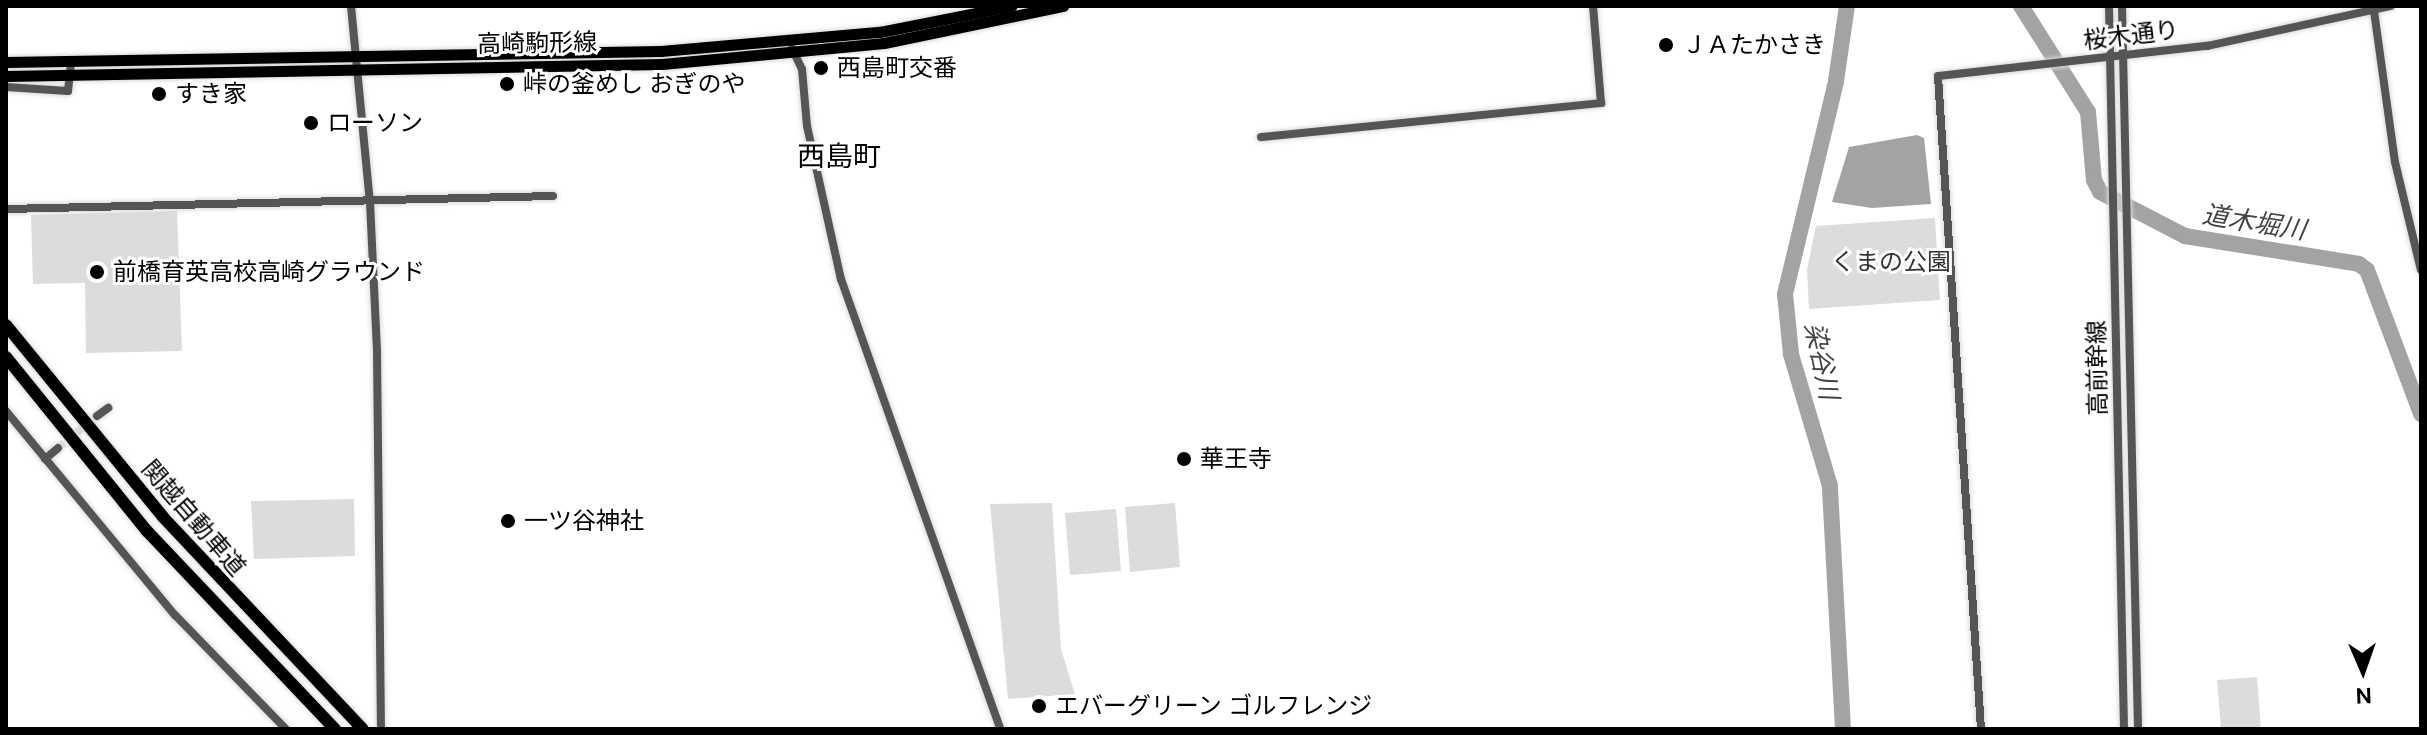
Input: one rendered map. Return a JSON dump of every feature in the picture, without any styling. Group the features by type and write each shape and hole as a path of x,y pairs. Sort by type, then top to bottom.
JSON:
{"highway":[{"name":"関越自動車道","path":"6,325 163,517 363,729"},
{"name":"関越自動車道","path":"6,357 147,531 335,729"}],"main road":[{"name":"高崎駒形線","path":"6,76 71,68 356,57 661,51 880,32 1011,6"},
{"name":"高崎駒形線","path":"6,62 71,68 359,70 662,64 798,55 1063,6"}],"street":[{"path":"351,6 370,202 377,351 381,729"},
{"path":"1261,137 1601,103 1593,6"},
{"name":"高前幹線","path":"2109,6 2124,729"},
{"name":"高前幹線","path":"2122,6 2138,729"},
{"name":"桜木通り","path":"1981,729 1938,76 2050,66 2207,46 2391,6"},
{"path":"2374,11 2395,162 2421,270"},
{"path":"787,42 798,55 807,126 837,265 1000,729"},
{"path":"6,87 68,91 71,68"},
{"path":"6,209 553,196"},
{"path":"97,416 108,408"},
{"path":"6,411 175,615 286,729"},
{"path":"45,459 58,448"}],"green space":[{"name":"前橋育英高校高崎グラウンド","path":"177,211 182,351 86,353 85,283 33,284 31,215"},
{"name":"くまの公園","path":"1935,218 1940,300 1809,309 1807,270 1816,226"},
{"path":"354,499 355,556 254,559 251,501"},
{"name":"エバーグリーン ゴルフレンジ","path":"1052,503 1061,649 1075,694 1008,699 990,504"},
{"path":"1175,503 1180,567 1130,572 1125,507"},
{"path":"1116,509 1121,571 1070,575 1065,513"},
{"path":"2257,677 2261,729 2221,729 2217,680"}],"shaded area":[{"path":"1917,135 1924,138 1931,204 1872,208 1832,202 1849,147"}],"waterway":[{"name":"染谷川","path":"1843,729 1830,486 1791,354 1785,294 1836,81 1847,6"},
{"name":"道木堀川","path":"2021,6 2088,112 2094,180 2100,192 2185,236 2359,264 2367,270 2421,414"}],"tunnel":[{"path":"58,448 97,416"}],"place":[{"name":"ＪＡたかさき","path":"1666,45"},
{"name":"西島町交番","path":"821,68"},
{"name":"峠の釜めし おぎのや","path":"507,84"},
{"name":"すき家","path":"159,94"},
{"name":"ローソン","path":"311,123"},
{"name":"前橋育英高校高崎グラウンド","path":"97,272"},
{"name":"華王寺","path":"1184,459"},
{"name":"一ツ谷神社","path":"508,521"},
{"name":"エバーグリーン ゴルフレンジ","path":"1039,706"}],"district":[{"name":"西島町","path":"839,157"}]}
